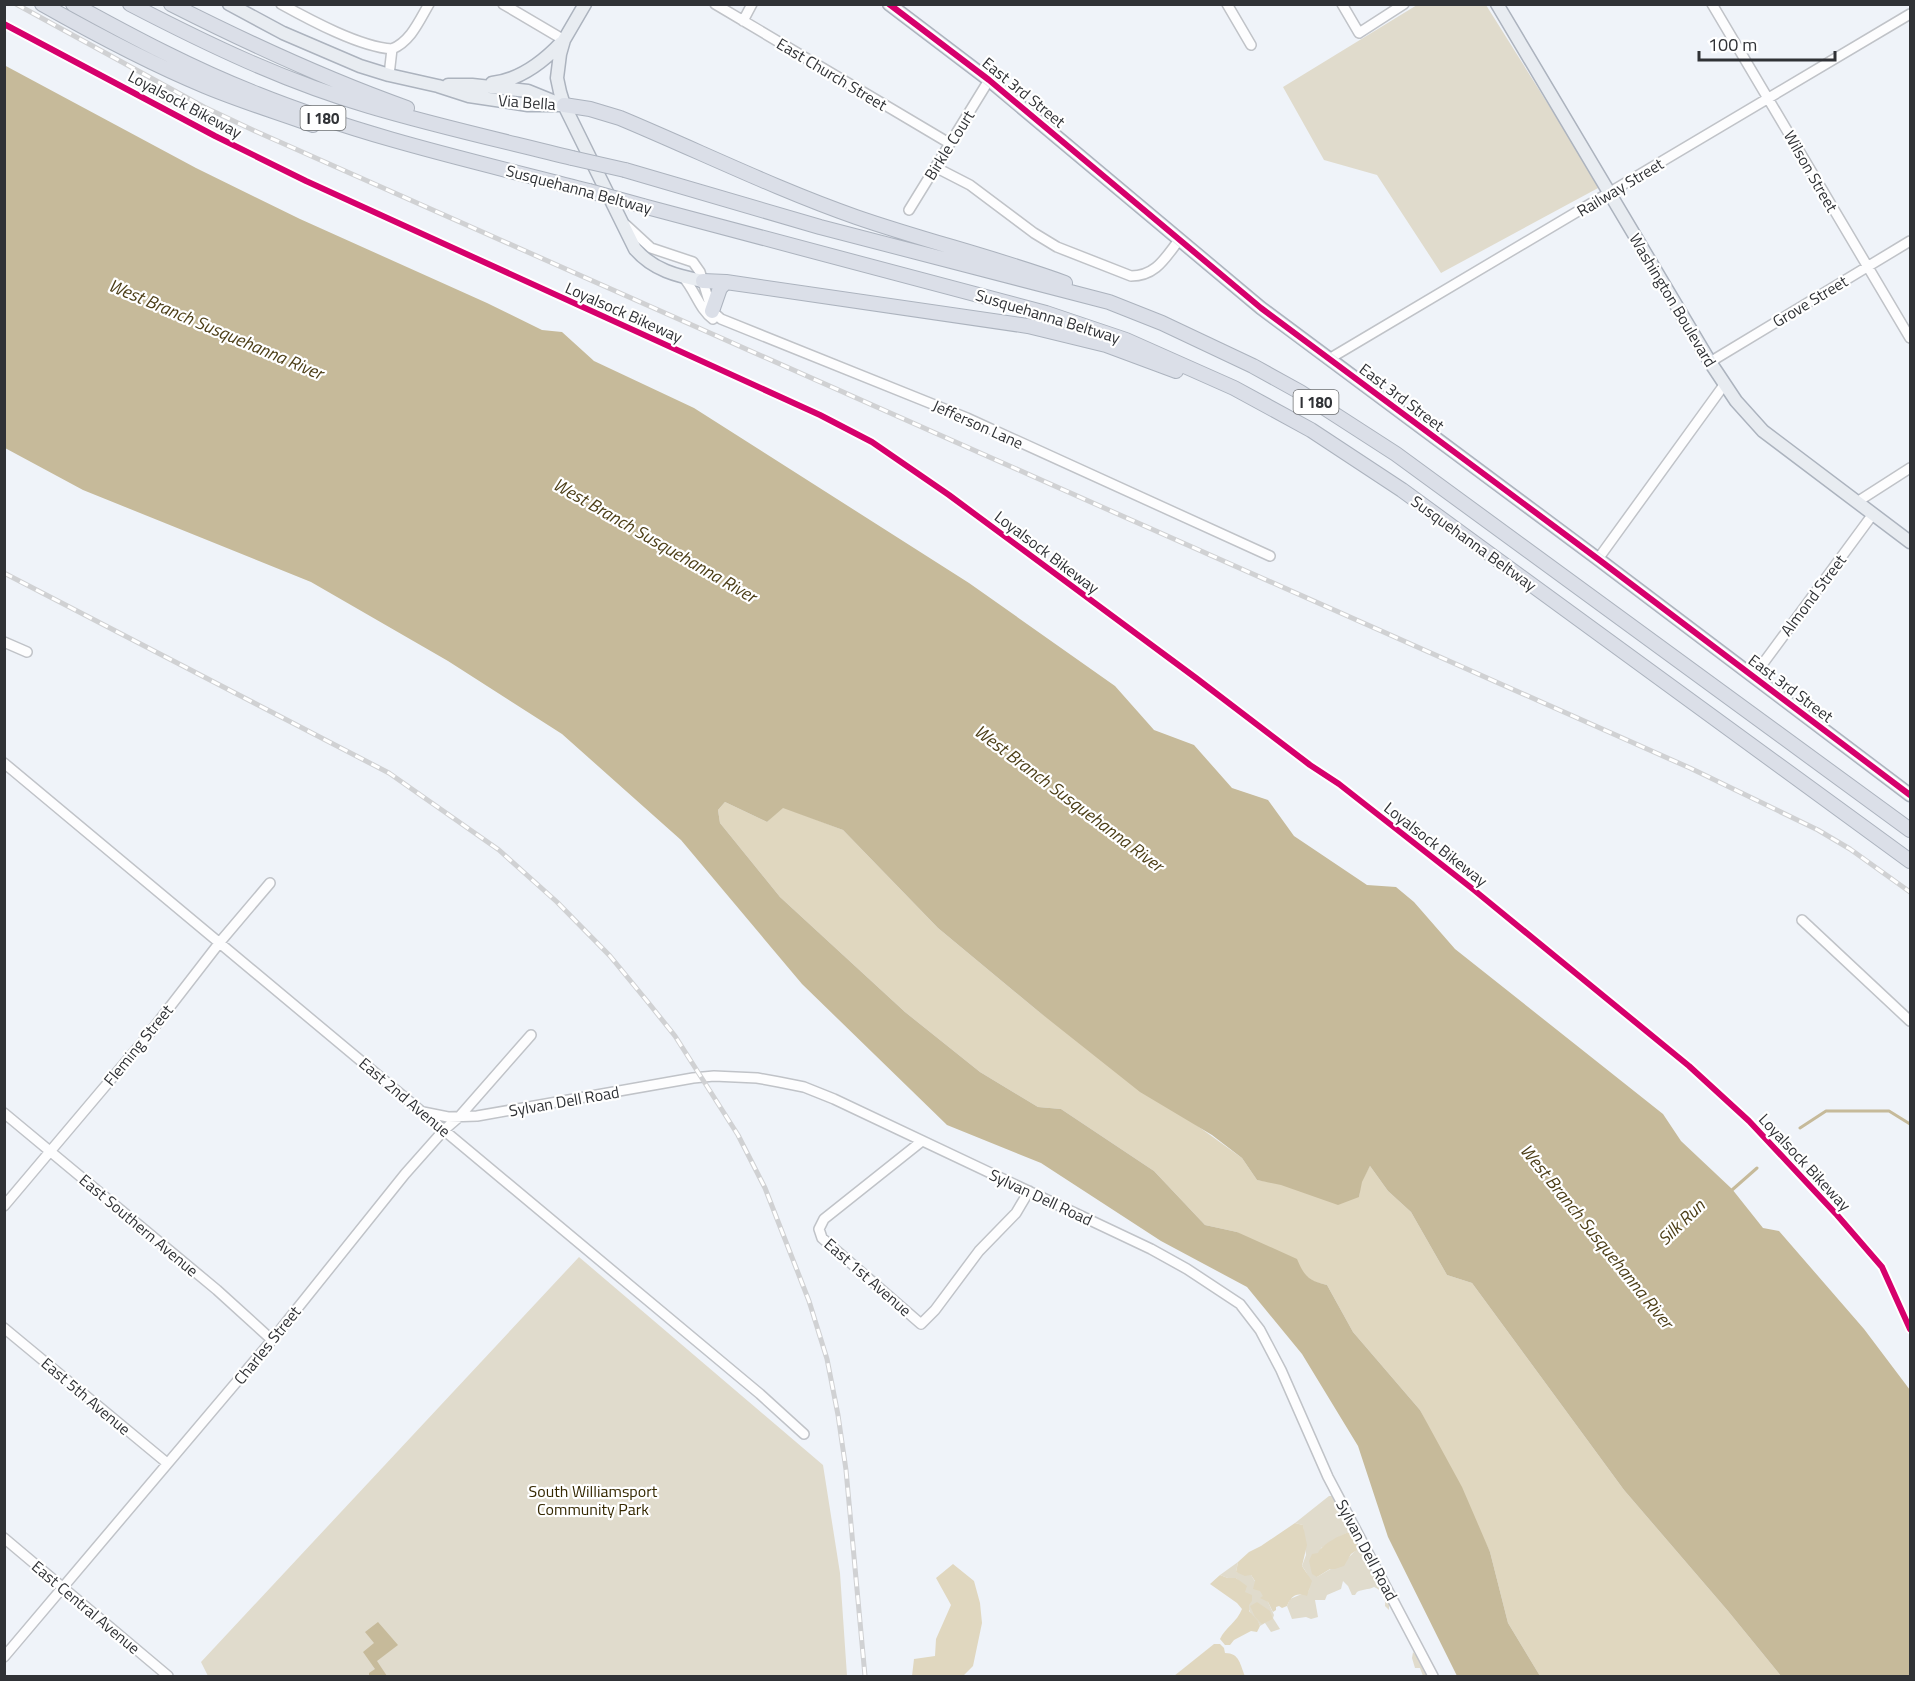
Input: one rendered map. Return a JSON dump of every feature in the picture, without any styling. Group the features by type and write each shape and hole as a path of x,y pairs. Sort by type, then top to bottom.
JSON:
{"highway":[{"path":"42,4 137,55 204,86 247,102 343,133 461,158"},
{"name":"Susquehanna Beltway","path":"73,4 157,49 257,94 381,137 918,278 1090,327 1198,371 1311,430 1411,497 1911,861"},
{"name":"Susquehanna Beltway","path":"130,4 222,50 329,93 368,106 625,171 820,226 1108,302 1162,323 1253,366 1300,392 1396,454 1911,830"},
{"path":"171,4 237,38 313,72 488,136"},
{"path":"564,105 588,108 620,118 855,216 930,242 995,260 1064,283 1108,302"},
{"path":"703,281 726,282 997,321 1071,335 1162,365 1311,430"},
{"path":"717,315 720,288 726,282"}],"main road":[{"name":"Via Bella","path":"229,4 257,20 360,66 389,75 438,86 469,96 528,105 564,105"},
{"name":"Via Bella","path":"242,4 257,20"},
{"path":"472,85 501,82 518,76 547,58 564,40 585,4"},
{"name":"East 3rd Street","path":"888,4 989,80 1242,294 1910,794"},
{"name":"Washington Boulevard","path":"1497,4 1724,385 1752,421 1763,431 1911,542"},
{"path":"564,40 557,63 557,78 564,105 640,254 657,267 683,278 703,281"},
{"name":"Via Bella","path":"438,86 472,85 528,91 564,105"}],"street":[{"path":"281,4 307,19 340,33 392,49 403,43 409,36 429,4"},
{"path":"503,4 564,40"},
{"name":"East Church Street","path":"715,4 949,143"},
{"path":"742,21 752,4"},
{"path":"1227,4 1251,45"},
{"path":"1342,4 1359,33 1404,4"},
{"name":"Wilson Street","path":"1712,4 1911,339"},
{"name":"Railway Street","path":"1329,359 1910,15"},
{"path":"389,75 392,49"},
{"name":"Birkle Court","path":"909,210 989,80"},
{"path":"935,167 970,185 1034,233 1058,247 1134,276 1143,275 1158,267 1179,240"},
{"path":"619,216 636,236 651,248 693,262 717,315"},
{"name":"Grove Street","path":"1710,362 1911,241"},
{"name":"Jefferson Lane","path":"683,278 690,285 706,313 714,319 717,315 967,418 1270,556"},
{"path":"1598,559 1724,385"},
{"path":"1857,502 1911,468"},
{"name":"Almond Street","path":"1753,677 1873,514"},
{"path":"4,642 27,652"},
{"name":"East 2nd Avenue","path":"4,763 760,1394 804,1434"},
{"name":"Fleming Street","path":"4,1206 145,1040 220,942 270,883"},
{"path":"1802,920 1911,1021"},
{"name":"Charles Street","path":"4,1657 272,1340 339,1254 444,1130 459,1118 531,1035"},
{"name":"Sylvan Dell Road","path":"423,1112 459,1118 500,1113 693,1078 714,1076 757,1078 804,1088 834,1100 1151,1249 1218,1289 1248,1313 1271,1349 1328,1477 1432,1677"},
{"name":"East Southern Avenue","path":"4,1113 217,1290 272,1340"},
{"name":"East 1st Avenue","path":"922,1141 824,1219 819,1229 822,1238 921,1324 935,1310 979,1251 1016,1213 1029,1191"},
{"name":"East 5th Avenue","path":"4,1328 167,1463"},
{"name":"East Central Avenue","path":"4,1538 168,1677"}],"green space":[{"path":"1417,5 1486,5 1600,187 1441,273 1377,175 1324,160 1283,87"},
{"name":"South Williamsport Community Park","path":"579,1257 823,1465 840,1573 847,1676 208,1676 201,1662"},
{"path":"1332,1496 1353,1531 1321,1548 1317,1577 1346,1560 1357,1549 1363,1548 1389,1603 1389,1610 1385,1606 1383,1595 1377,1588 1361,1590 1352,1595 1343,1581 1341,1589 1327,1595 1325,1600 1315,1600 1318,1617 1292,1619 1287,1606 1290,1599 1309,1591 1308,1575 1302,1566 1306,1555 1303,1525 1295,1523"},
{"path":"1238,1562 1236,1572 1251,1575 1268,1602 1274,1615 1273,1618 1280,1629 1271,1632 1265,1623 1260,1626 1251,1614 1245,1591 1240,1582 1236,1578 1220,1575"},
{"path":"1413,1652 1429,1676 1423,1676 1420,1668 1415,1668"}],"shaded area":[{"path":"725,802 767,822 783,807 843,830 938,928 1038,1011 1242,1158 1257,1180 1359,1197 1361,1182 1370,1166 1388,1191 1411,1212 1447,1275 1472,1283 1624,1490 1781,1676 1540,1676 1508,1623 1490,1552 1420,1410 1353,1332 1327,1285 1315,1282 1237,1232 1205,1225 1154,1171 1061,1109 1038,1107 980,1072 905,1012 780,897 720,823 718,810"},
{"path":"1295,1523 1303,1525 1307,1545 1302,1566 1312,1581 1307,1596 1300,1594 1294,1596 1287,1606 1276,1607 1273,1612 1268,1602 1260,1598 1263,1596 1260,1591 1253,1589 1255,1581 1251,1575 1245,1576 1236,1572 1238,1562 1249,1552"},
{"path":"1353,1531 1360,1548 1351,1554 1344,1566 1330,1569 1317,1577 1312,1574 1309,1561 1312,1554 1318,1553 1333,1539"},
{"path":"953,1564 974,1581 980,1603 982,1623 973,1666 963,1676 912,1676 914,1659 935,1656 936,1639 951,1605 936,1578"},
{"path":"1220,1575 1236,1578 1247,1586 1245,1592 1252,1595 1249,1611 1260,1626 1257,1632 1251,1631 1234,1640 1230,1645 1225,1645 1220,1639 1242,1609 1210,1584"},
{"path":"1257,1602 1270,1611 1273,1619 1262,1624 1255,1617 1250,1606"},
{"path":"1214,1644 1220,1644 1225,1653 1237,1657 1245,1676 1174,1676"}],"water":[{"name":"West Branch Susquehanna River","path":"4,65 196,168 300,219 542,330 562,332 594,361 694,408 969,583 1115,686 1154,730 1194,745 1232,788 1268,800 1294,836 1367,885 1396,887 1414,902 1455,949 1663,1114 1681,1141 1732,1189 1763,1228 1779,1231 1864,1329 1910,1390 1910,1676 1781,1676 1624,1490 1472,1283 1447,1275 1411,1212 1388,1191 1370,1166 1362,1182 1359,1197 1338,1205 1281,1185 1257,1180 1242,1158 1212,1135 1140,1092 938,928 843,830 783,808 767,822 725,802 718,810 720,823 780,897 905,1012 980,1072 1038,1107 1061,1109 1154,1171 1205,1225 1237,1232 1297,1259 1308,1277 1327,1285 1353,1332 1420,1410 1462,1487 1490,1552 1508,1623 1540,1676 1457,1676 1388,1537 1358,1446 1302,1354 1247,1287 1161,1241 1041,1163 947,1125 802,984 681,840 562,734 448,661 311,582 83,490 5,448"},
{"path":"378,1622 398,1645 377,1661 387,1676 369,1676 369,1673 375,1669 363,1652 374,1643 365,1632"}],"waterway":[{"name":"Silk Run","path":"1800,1128 1826,1111 1889,1111 1910,1124"},
{"name":"Silk Run","path":"1732,1190 1757,1168"}],"railway":[{"path":"16,4 204,107 255,131 1690,768 1818,830 1850,849 1910,892"},
{"path":"4,573 389,773 499,850 557,902 610,956 675,1036 738,1135 765,1188 809,1301 827,1359 846,1470 865,1676"}],"cycle path":[{"path":"889,4 989,80 1261,308 1910,795"},
{"name":"Loyalsock Bikeway","path":"4,24 215,136 306,181 820,415 872,442 949,495 1310,765 1339,784 1474,890 1689,1066 1749,1121 1882,1267 1910,1329"}]}
